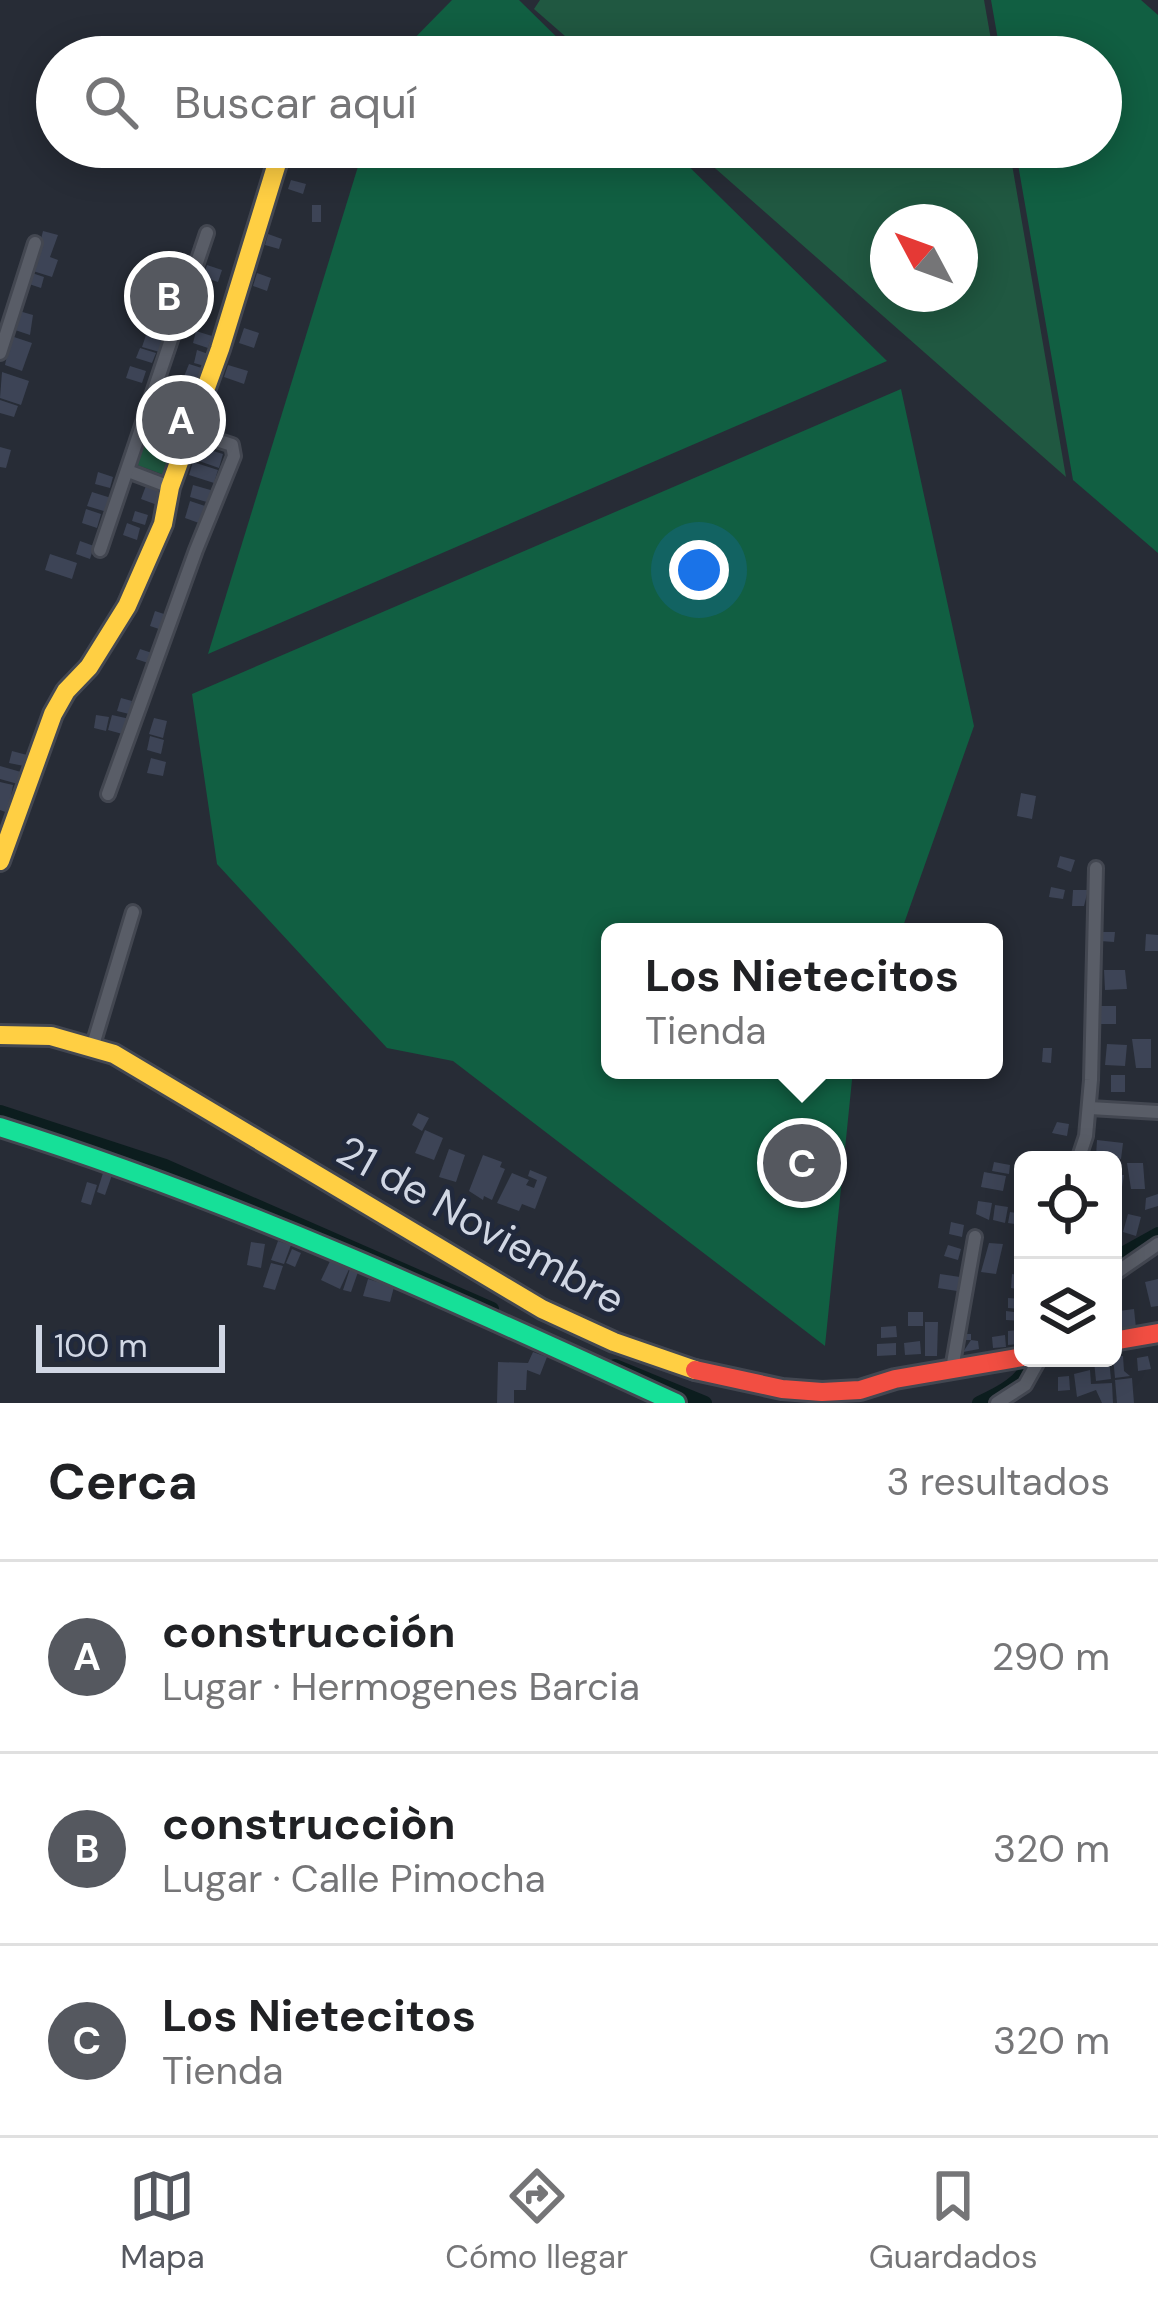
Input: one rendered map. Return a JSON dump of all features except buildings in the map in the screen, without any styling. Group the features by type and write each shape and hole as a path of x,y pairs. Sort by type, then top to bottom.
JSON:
{"street":[{"path":"0,861 53,714 89,668 127,606 163,524 170,487 192,432 275,168"},
{"path":"100,550 207,232"},
{"path":"0,353 34,242"},
{"path":"0,301 16,305"},
{"path":"108,794 234,456 232,445 192,432"},
{"path":"128,471 170,487"},
{"path":"1080,1151 1090,1108 1096,868"},
{"path":"93,1046 133,912"},
{"name":"21 de Noviembre","path":"0,1035 36,1034 93,1046 139,1066 500,1307 569,1324 711,1376 803,1393 859,1390 890,1380 1014,1359"},
{"path":"1090,1108 1158,1112"},
{"path":"0,1127 137,1171 500,1307 676,1403"},
{"path":"952,1370 975,1238"},
{"path":"1122,1269 1158,1244"},
{"path":"1122,1339 1158,1333"},
{"path":"998,1403 1025,1385 1035,1367"}],"green space":[{"path":"452,0 519,0 556,36 417,36"},
{"path":"540,0 984,0 990,36 565,36 534,9"},
{"path":"991,0 1141,0 1158,15 1158,553 1073,480 1019,168 1122,168 1122,36 997,36"},
{"path":"358,168 690,168 887,361 208,654"},
{"path":"715,168 1013,168 1066,477 878,312 978,312 978,204 870,204 870,305"},
{"path":"901,389 974,726 904,923 601,923 601,1079 852,1079 825,1346 453,1061 387,1048 217,864 192,694"},
{"path":"154,419 184,431 167,476 137,465"}],"waterway":[{"path":"0,1112 165,1166 492,1309"},
{"path":"1122,1254 1158,1234"},
{"path":"615,1366 705,1403"},
{"path":"979,1403 1011,1385 1027,1367"}],"traffic: fast":[{"path":"0,1127 258,1220 676,1403"}],"traffic: slow":[{"path":"0,861 53,714 127,606 163,524 170,487 220,349 276,168"},
{"path":"0,1035 51,1036 114,1054 542,1309 614,1342 695,1370"}],"traffic: jam":[{"path":"1122,1339 1158,1333"},
{"path":"695,1370 782,1389 822,1392 860,1390 895,1379 1014,1359"}],"place":[{"name":"construcciòn","path":"169,296"},
{"name":"construcción","path":"181,420"},
{"name":"Los Nietecitos","path":"802,1163"}]}
